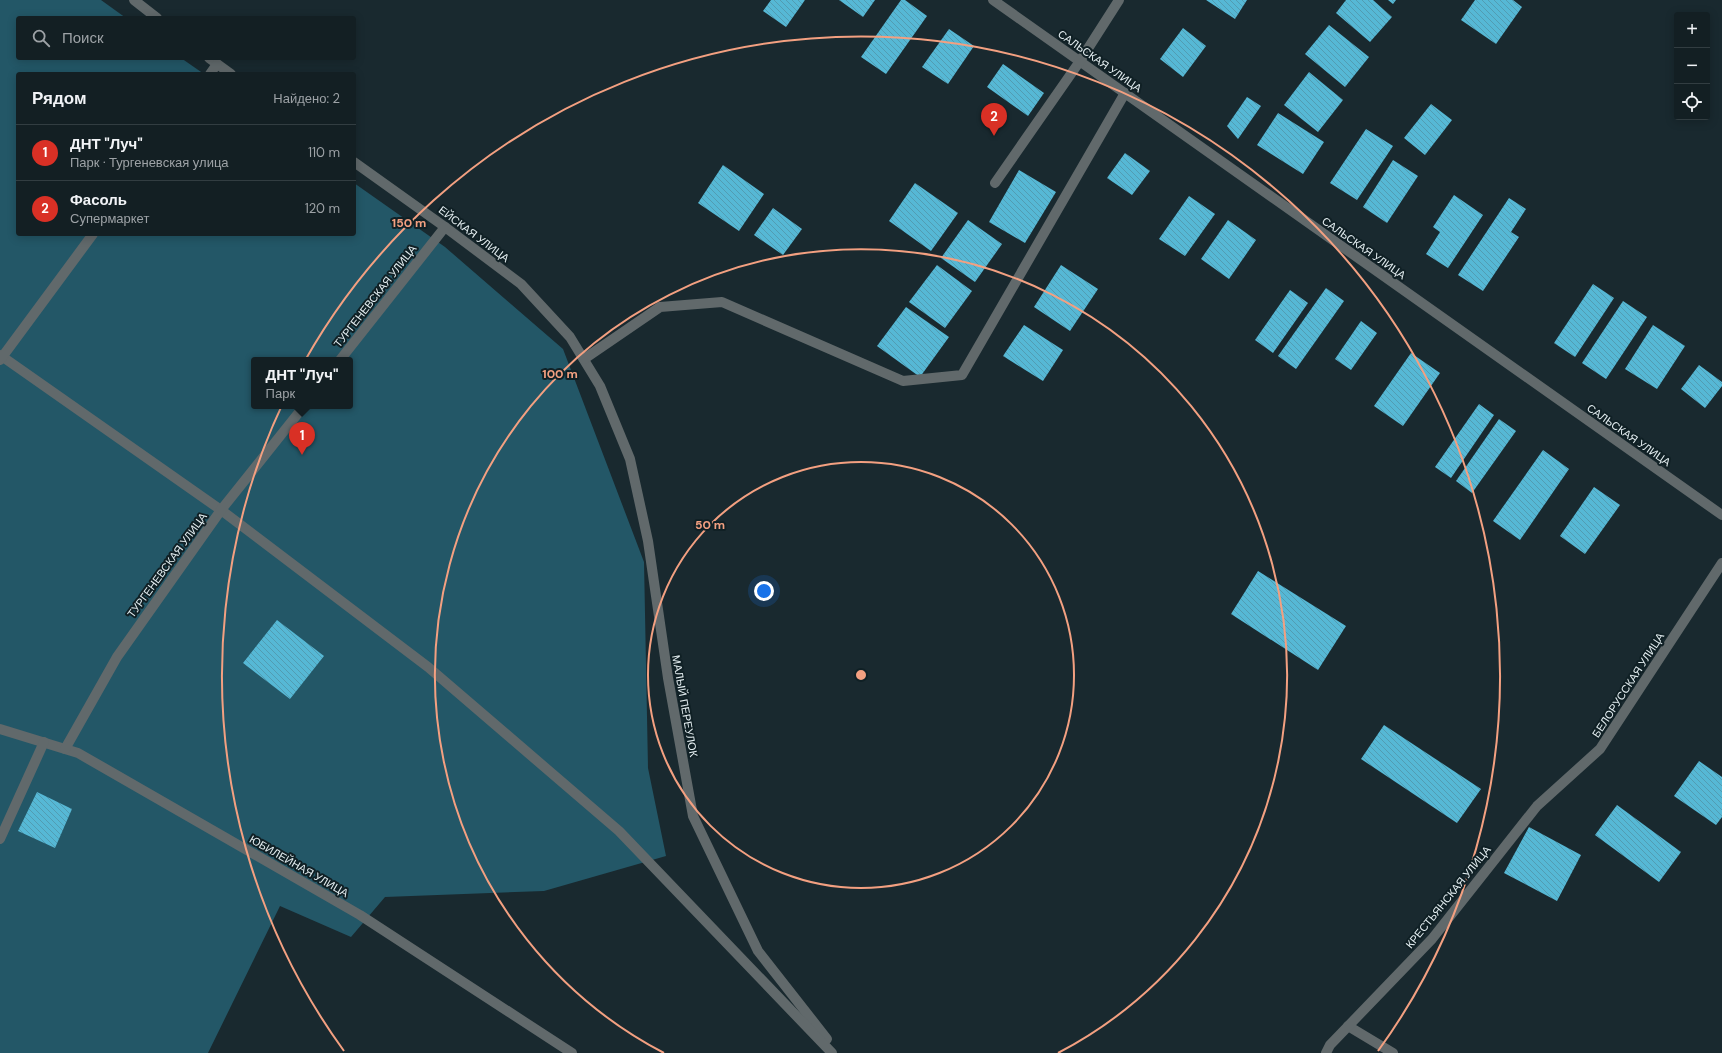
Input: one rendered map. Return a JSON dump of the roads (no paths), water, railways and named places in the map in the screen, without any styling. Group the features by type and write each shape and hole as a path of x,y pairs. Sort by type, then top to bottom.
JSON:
{"street":[{"path":"134,0 154,16"},
{"name":"САЛЬСКАЯ УЛИЦА","path":"993,0 1722,515"},
{"path":"995,183 1080,62 1119,0"},
{"path":"210,72 213,61 228,72"},
{"path":"584,359 660,307 722,302 903,381 962,375 1125,93"},
{"name":"ЕЙСКАЯ УЛИЦА","path":"356,163 445,226 521,284 570,337"},
{"name":"ТУРГЕНЕВСКАЯ УЛИЦА","path":"342,357 445,226"},
{"path":"91,236 1,357 221,510 428,667 619,831 832,1053"},
{"name":"МАЛЫЙ ПЕРЕУЛОК","path":"570,337 600,386 630,459 648,541 668,678 693,816 758,951 837,1053"},
{"name":"ТУРГЕНЕВСКАЯ УЛИЦА","path":"65,749 116,657 221,510 302,409"},
{"name":"БЕЛОРУССКАЯ УЛИЦА","path":"1537,806 1600,749 1722,563"},
{"name":"ЮБИЛЕЙНАЯ УЛИЦА","path":"0,729 78,753 360,915 572,1053"},
{"path":"0,839 44,742"},
{"name":"КРЕСТЬЯНСКАЯ УЛИЦА","path":"1326,1053 1330,1045 1432,939 1537,806"},
{"path":"1348,1026 1393,1053"}],"place":[{"name":"Фасоль","path":"994,136"},
{"name":"ДНТ \"Луч\"","path":"302,455"}]}
